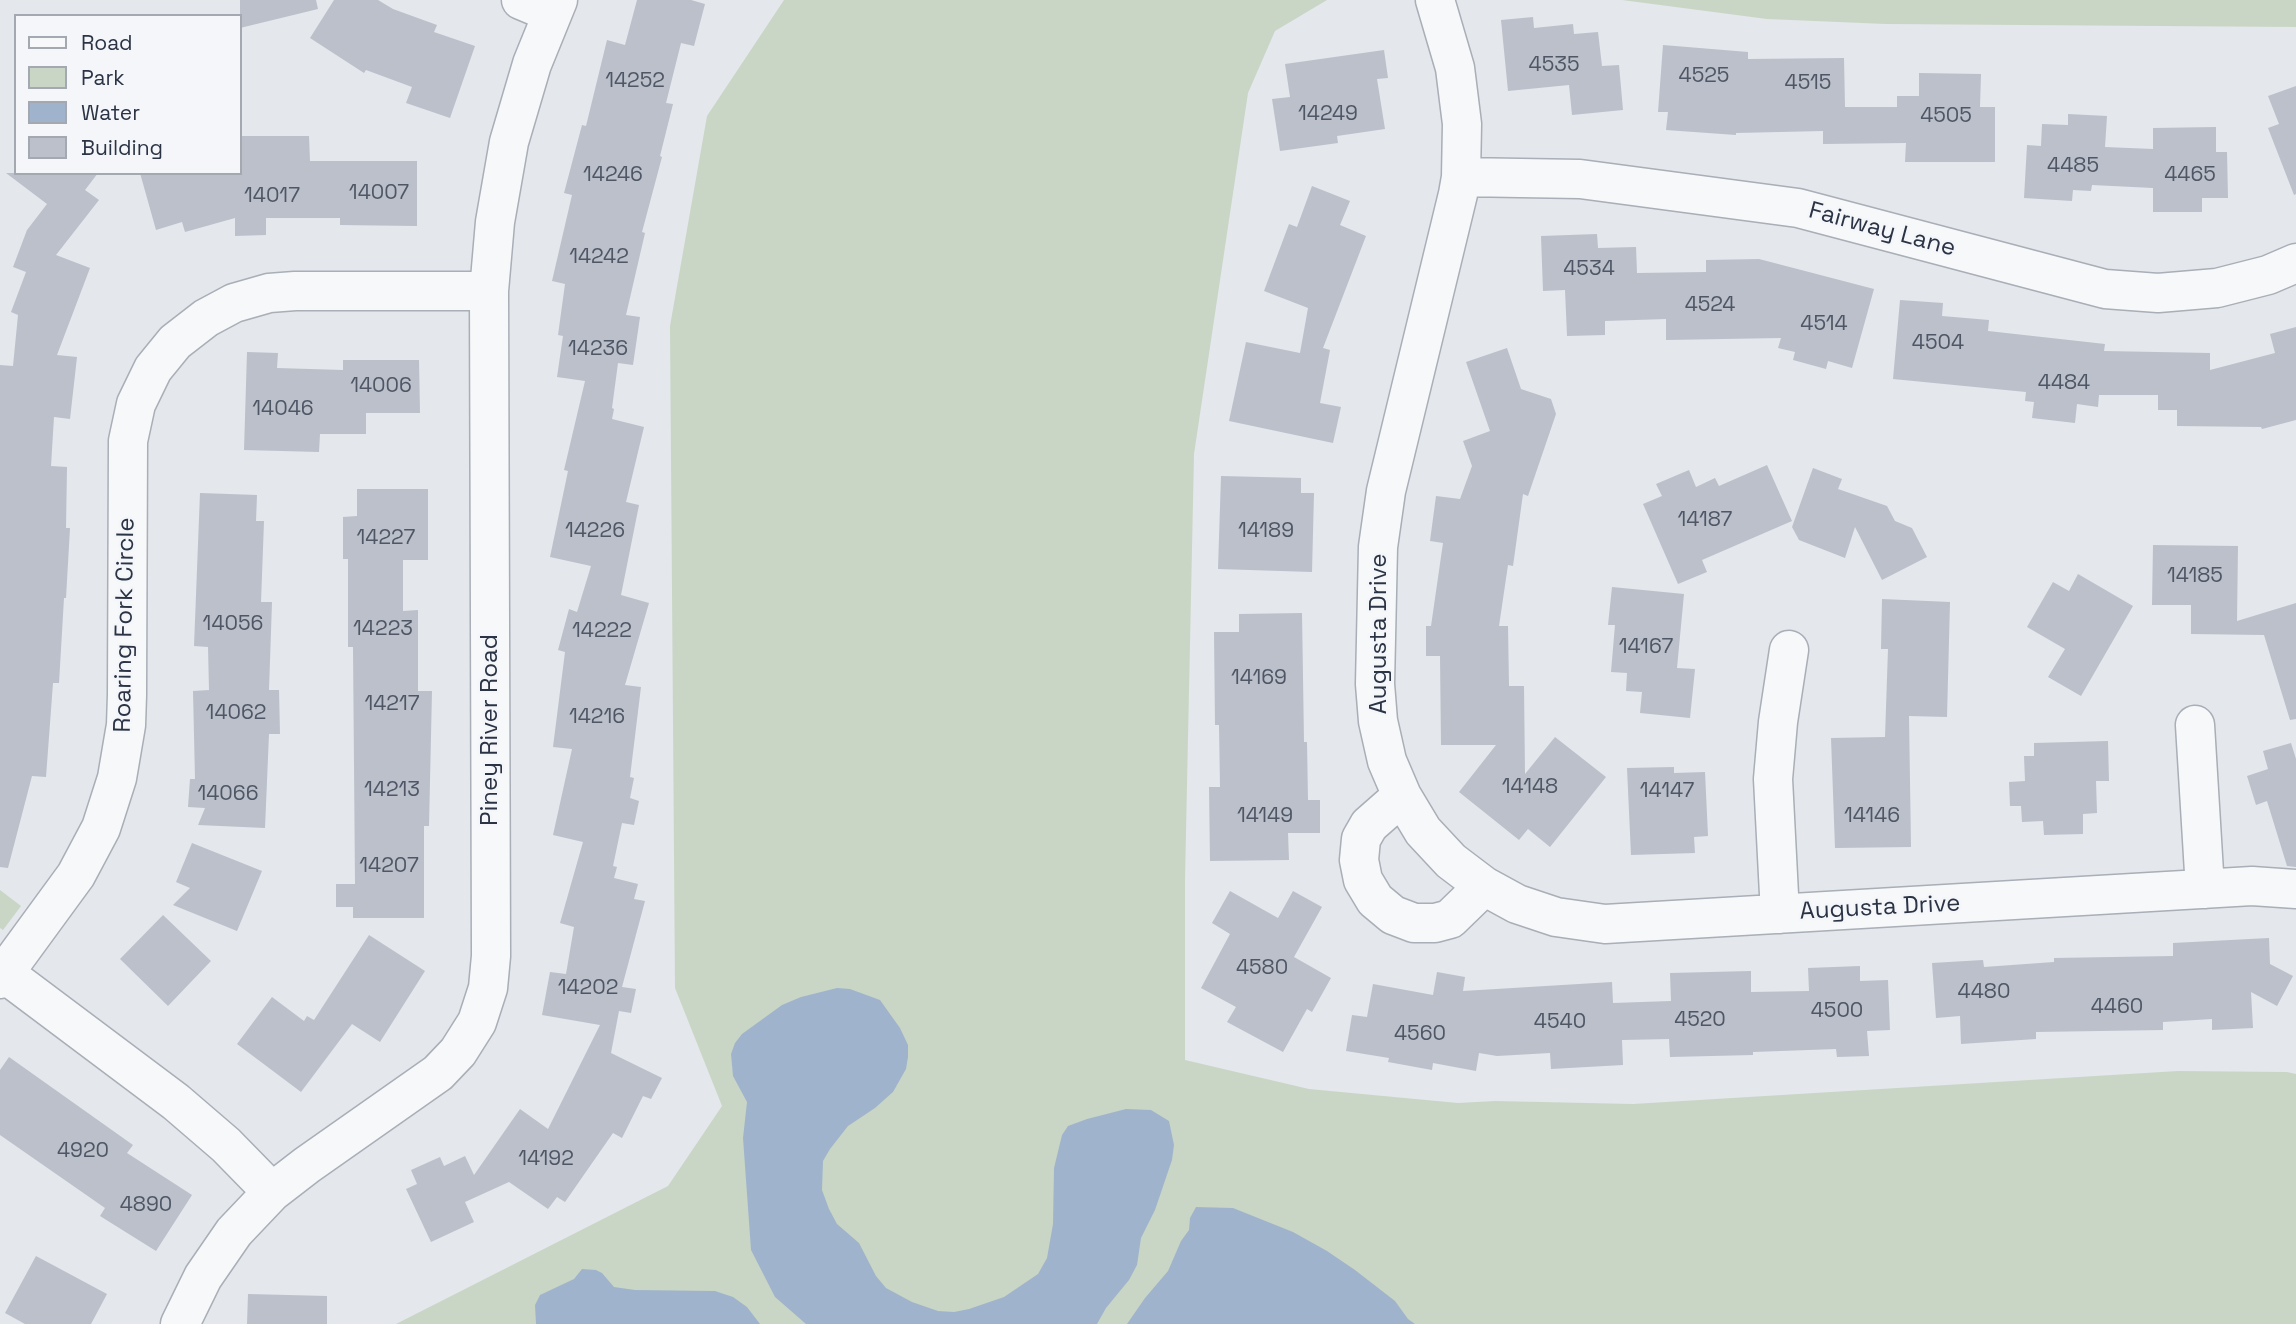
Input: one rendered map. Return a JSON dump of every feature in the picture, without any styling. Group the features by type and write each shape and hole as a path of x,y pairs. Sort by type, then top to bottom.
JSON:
{"street":[{"name":"Augusta Drive","path":"1435,0 1455,68 1462,124 1461,177 1387,491 1378,547 1375,684 1377,721 1387,761 1402,796 1431,839 1451,861 1484,886 1517,904 1556,917 1605,924 2252,886 2296,889"},
{"name":"Piney River Road","path":"180,1324 202,1277 234,1232 272,1192 438,1073 458,1052 477,1022 488,988 491,956 489,291 495,222 509,142 532,64 544,4"},
{"name":"Fairway Lane","path":"1461,177 1580,179 1798,208 2105,289 2158,293 2217,288 2268,275 2296,263"},
{"name":"Roaring Fork Circle","path":"1,974 76,875 101,828 117,778 126,724 127,695 128,441 136,404 175,328 206,318 234,303 269,293 489,291"},
{"path":"1780,914 1773,779 1777,722 1789,650"},
{"path":"2195,725 2205,889"},
{"path":"1402,796 1369,825 1361,839 1359,860 1363,880 1375,900 1393,915 1414,923 1436,923 1450,919 1484,886"},
{"path":"1,974 176,1102 226,1145 272,1192"}],"green space":[{"path":"784,0 1327,0 1275,31 1248,93 1194,454 1185,879 1185,1060 1309,1089 1458,1103 1495,1101 1633,1104 2178,1071 2296,1074 2296,1324 396,1324 668,1186 722,1106 675,988 670,326 707,116"},
{"path":"1622,0 2296,0 2296,27 1886,24 1767,19"},
{"path":"0,890 21,906 3,930 0,928"}],"water":[{"path":"837,988 850,989 880,1000 900,1028 908,1045 908,1057 906,1069 893,1092 848,1126 830,1149 823,1161 822,1190 837,1224 859,1243 876,1276 886,1288 912,1302 938,1311 969,1309 1004,1297 1038,1274 1047,1258 1053,1224 1054,1168 1062,1135 1068,1126 1126,1109 1151,1110 1169,1121 1174,1145 1172,1160 1155,1210 1141,1238 1137,1265 1097,1324 806,1324 775,1297 751,1250 743,1138 747,1102 733,1076 731,1054 742,1034 782,1005"},
{"path":"1196,1207 1233,1208 1293,1232 1355,1270 1395,1301 1415,1324 1127,1324 1168,1271 1181,1241 1189,1230 1190,1218"},
{"path":"582,1269 602,1273 614,1287 635,1290 715,1291 733,1297 747,1307 760,1324 536,1324 535,1305 540,1295 574,1279"}],"building":[{"path":"240,0 316,0 318,9 242,28"},
{"path":"334,0 378,0 393,9 437,25 434,32 475,46 450,118 406,103 412,87 366,70 364,73 310,38"},
{"path":"637,0 691,0 705,4 694,46 681,43 666,103 673,104 642,232 645,233 626,315 640,317 633,365 618,363 612,408 612,419 644,427 626,502 639,505 621,595 649,603 625,685 641,687 630,777 634,778 630,798 639,801 634,825 622,823 613,866 617,867 614,878 638,884 634,899 645,901 622,987 636,989 631,1013 619,1011 611,1053 662,1078 651,1099 643,1096 622,1138 613,1133 565,1202 557,1197 548,1209 509,1182 465,1202 474,1222 431,1242 406,1189 417,1184 411,1170 440,1157 444,1166 465,1156 474,1175 520,1109 548,1129 600,1025 542,1015 550,972 566,974 574,927 560,923 583,842 553,835 572,749 553,747 565,652 558,650 569,609 577,612 591,566 550,557 568,471 564,470 585,381 557,377 563,336 558,335 565,284 552,281 572,195 564,193 582,125 586,126 607,40 625,45"},
{"path":"1533,17 1534,28 1573,24 1574,34 1598,32 1602,66 1619,65 1623,110 1572,115 1569,85 1508,91 1501,20"},
{"path":"1663,45 1748,52 1748,59 1844,58 1845,107 1897,107 1897,96 1919,96 1919,73 1981,74 1980,107 1995,107 1995,162 1905,162 1906,143 1823,144 1823,131 1736,135 1666,130 1668,112 1658,112"},
{"path":"1384,50 1388,78 1377,79 1385,129 1337,136 1338,143 1280,151 1272,99 1290,97 1285,64"},
{"path":"2296,86 2294,195 2268,128 2279,124 2268,96"},
{"path":"2068,114 2107,116 2105,147 2153,149 2153,128 2216,127 2216,152 2227,152 2228,198 2202,198 2202,212 2153,212 2153,188 2092,185 2091,191 2073,190 2072,201 2024,198 2027,145 2041,146 2042,124 2068,125"},
{"path":"242,136 309,136 310,161 417,161 417,226 340,225 340,218 266,218 266,235 235,236 235,218 185,232 182,222 156,230 141,175 242,175"},
{"path":"6,173 96,175 85,190 99,200 56,255 90,268 57,355 77,357 70,419 54,417 51,466 67,467 66,528 70,528 66,598 59,683 53,683 46,777 32,776 8,868 0,867 0,365 13,366 18,315 11,312 26,272 13,267 27,230 47,204"},
{"path":"1312,186 1350,201 1340,225 1366,236 1323,348 1330,350 1320,403 1341,407 1333,443 1229,421 1246,342 1300,353 1308,308 1264,291 1289,224 1297,227"},
{"path":"1597,234 1598,248 1636,247 1637,273 1706,272 1706,260 1759,259 1874,289 1852,368 1828,361 1826,369 1793,360 1795,352 1778,348 1781,338 1666,340 1666,319 1605,321 1605,335 1567,336 1565,290 1543,291 1541,236"},
{"path":"1900,300 1943,303 1942,316 1989,320 1988,331 2105,344 2104,351 2210,353 2210,370 2275,353 2270,334 2296,327 2296,420 2262,429 2177,426 2177,410 2158,410 2158,395 2099,395 2098,407 2077,404 2075,423 2032,418 2034,402 2025,401 2026,392 1893,379"},
{"path":"1507,348 1521,389 1551,399 1556,414 1528,496 1523,494 1513,566 1508,565 1499,626 1508,626 1509,686 1524,686 1525,774 1555,737 1606,777 1550,847 1528,829 1519,840 1459,792 1496,745 1441,745 1440,656 1426,656 1426,626 1431,626 1443,543 1430,541 1436,496 1460,499 1472,466 1463,441 1490,431 1466,362"},
{"path":"247,352 278,353 277,368 343,370 343,360 419,360 420,413 366,413 366,434 320,434 319,452 244,450"},
{"path":"1767,465 1792,521 1702,560 1707,572 1678,584 1643,504 1662,496 1656,484 1689,470 1696,487 1715,478 1719,486"},
{"path":"1813,468 1842,479 1838,489 1887,506 1895,521 1912,528 1927,557 1882,580 1855,527 1845,558 1799,540 1792,527"},
{"path":"1221,476 1301,478 1301,493 1314,493 1312,572 1218,569"},
{"path":"357,489 428,489 428,560 403,560 403,611 418,610 418,691 432,691 429,826 424,826 424,918 353,918 353,907 336,907 336,884 355,884 353,647 348,647 348,559 343,559 343,517 357,516"},
{"path":"200,493 257,495 256,521 264,521 261,602 272,602 269,690 279,690 280,734 269,734 265,828 198,825 205,808 188,807 190,779 195,779 193,691 209,690 208,647 194,646"},
{"path":"2153,545 2238,546 2237,621 2296,603 2296,719 2290,720 2264,635 2191,634 2191,605 2152,605"},
{"path":"2078,574 2133,606 2081,696 2048,677 2065,649 2027,627 2053,582 2069,591"},
{"path":"1612,587 1684,594 1677,668 1695,669 1690,718 1640,713 1642,692 1626,691 1627,673 1611,672 1615,625 1608,625"},
{"path":"1882,599 1950,602 1947,717 1909,716 1911,847 1835,848 1831,738 1885,737 1888,649 1881,649"},
{"path":"1302,613 1304,742 1307,742 1308,800 1320,800 1320,833 1288,833 1289,860 1210,861 1209,787 1220,787 1219,725 1215,725 1214,632 1239,632 1239,614"},
{"path":"2108,741 2109,781 2096,781 2097,813 2083,814 2083,834 2044,835 2043,821 2022,822 2021,806 2010,806 2009,782 2025,781 2024,756 2034,756 2034,743"},
{"path":"2291,743 2296,759 2296,867 2287,866 2267,801 2256,805 2247,776 2268,769 2263,751"},
{"path":"1674,767 1674,773 1705,772 1708,836 1694,837 1695,853 1631,855 1627,768"},
{"path":"192,843 262,871 237,931 173,905 190,888 176,882"},
{"path":"1230,891 1278,918 1293,891 1322,907 1294,957 1331,978 1312,1012 1307,1009 1283,1052 1227,1022 1236,1007 1201,988 1230,934 1212,923"},
{"path":"163,915 211,961 168,1006 120,959"},
{"path":"369,935 425,971 380,1042 352,1024 301,1092 237,1044 272,997 304,1021 307,1016 314,1020"},
{"path":"2269,938 2270,964 2293,976 2277,1006 2251,992 2253,1028 2212,1030 2212,1019 2163,1022 2163,1030 2036,1032 2036,1039 1961,1044 1960,1016 1936,1018 1932,963 1983,960 1984,967 2054,962 2054,958 2173,956 2173,943"},
{"path":"1860,966 1860,981 1888,980 1890,1030 1867,1031 1869,1056 1837,1057 1836,1049 1670,1057 1669,1039 1622,1040 1623,1065 1551,1069 1550,1053 1497,1056 1479,1053 1476,1071 1433,1063 1432,1070 1388,1062 1389,1058 1346,1051 1352,1015 1367,1017 1373,984 1433,995 1437,972 1465,977 1463,991 1612,982 1613,1003 1671,1001 1670,973 1751,971 1751,992 1809,991 1808,968"},
{"path":"9,1057 133,1145 127,1153 192,1195 156,1251 100,1216 105,1208 0,1135 0,1070"},
{"path":"36,1256 107,1294 91,1324 25,1324 5,1313"},
{"path":"248,1294 327,1296 327,1324 247,1324"}]}
